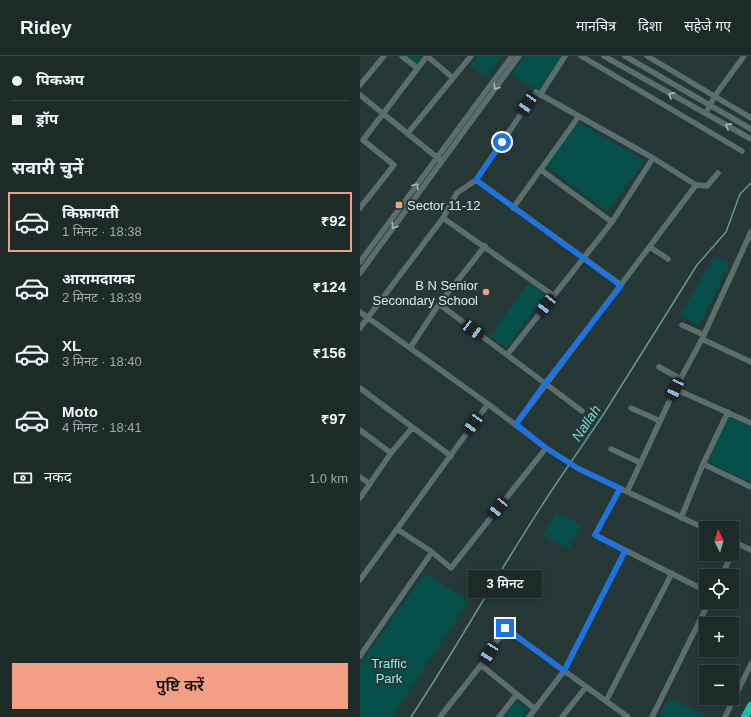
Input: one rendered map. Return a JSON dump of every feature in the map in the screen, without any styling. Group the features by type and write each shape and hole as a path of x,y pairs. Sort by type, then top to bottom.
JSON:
{"highway":[{"path":"745,717 751,706"}],"street":[{"path":"360,85 384,56"},
{"path":"402,56 417,68"},
{"path":"360,208 394,165 361,142 427,56 454,78"},
{"path":"408,133 471,56"},
{"path":"360,273 512,56"},
{"path":"360,262 519,56"},
{"path":"540,95 565,56"},
{"path":"581,56 742,151"},
{"path":"604,56 751,139"},
{"path":"625,56 751,129"},
{"path":"647,56 751,118"},
{"path":"706,114 714,97 744,56"},
{"path":"360,328 443,218 456,193 476,180 536,92 653,158 696,185 707,186 718,173"},
{"path":"360,95 440,159"},
{"path":"513,208 579,116"},
{"path":"507,355 612,222 653,158"},
{"path":"541,170 612,222"},
{"path":"476,180 621,286"},
{"path":"516,424 545,383 621,286 696,185"},
{"path":"443,218 485,246 554,296"},
{"path":"627,492 675,389 703,337 751,232"},
{"path":"410,348 439,304 485,246"},
{"path":"650,247 668,259"},
{"path":"439,304 582,411"},
{"path":"360,312 516,424 546,448 579,469 699,526"},
{"path":"682,325 751,362"},
{"path":"659,367 681,379"},
{"path":"360,388 451,456"},
{"path":"675,389 751,423"},
{"path":"360,580 488,404"},
{"path":"630,408 660,421"},
{"path":"682,518 703,464 728,412"},
{"path":"360,498 391,453 412,428"},
{"path":"360,430 391,453"},
{"path":"397,529 432,552 451,568 546,448"},
{"path":"611,448 641,463"},
{"path":"703,464 751,487"},
{"path":"360,477 370,484"},
{"path":"620,488 595,535 699,587"},
{"path":"739,544 751,550"},
{"path":"529,717 564,671 625,551"},
{"path":"360,656 432,552"},
{"path":"606,701 672,573"},
{"path":"652,717 706,609"},
{"path":"440,717 481,666 505,628 628,717"},
{"path":"725,717 751,664"},
{"path":"481,666 535,709"},
{"path":"562,717 586,687"},
{"path":"499,717 517,694"}],"green space":[{"path":"406,56 423,56 416,65"},
{"path":"478,56 503,56 486,78 470,65"},
{"path":"524,56 562,56 540,92 511,75"},
{"path":"577,121 645,161 607,211 545,165"},
{"path":"714,256 730,263 699,325 680,316"},
{"path":"529,282 546,294 507,348 490,336"},
{"path":"728,417 751,427 751,482 707,462"},
{"path":"556,512 582,525 569,549 543,536"},
{"name":"Traffic Park","path":"425,573 469,601 392,717 360,717 360,663"},
{"path":"670,698 710,717 663,717 659,714"},
{"path":"516,700 529,709 523,717 503,717"}],"waterway":[{"name":"Nallah","path":"571,462 603,415 697,265 726,232 740,194 751,183"},
{"name":"Nallah","path":"411,717 451,654 508,558 569,465"}],"place":[{"name":"Sector 11-12","path":"399,205"},
{"name":"B N Senior Secondary School","path":"486,292"}],"route":[{"path":"502,142 476,180 621,286 545,383 516,424 546,448 579,469 620,488 595,535 625,551 564,671 505,628"}]}
